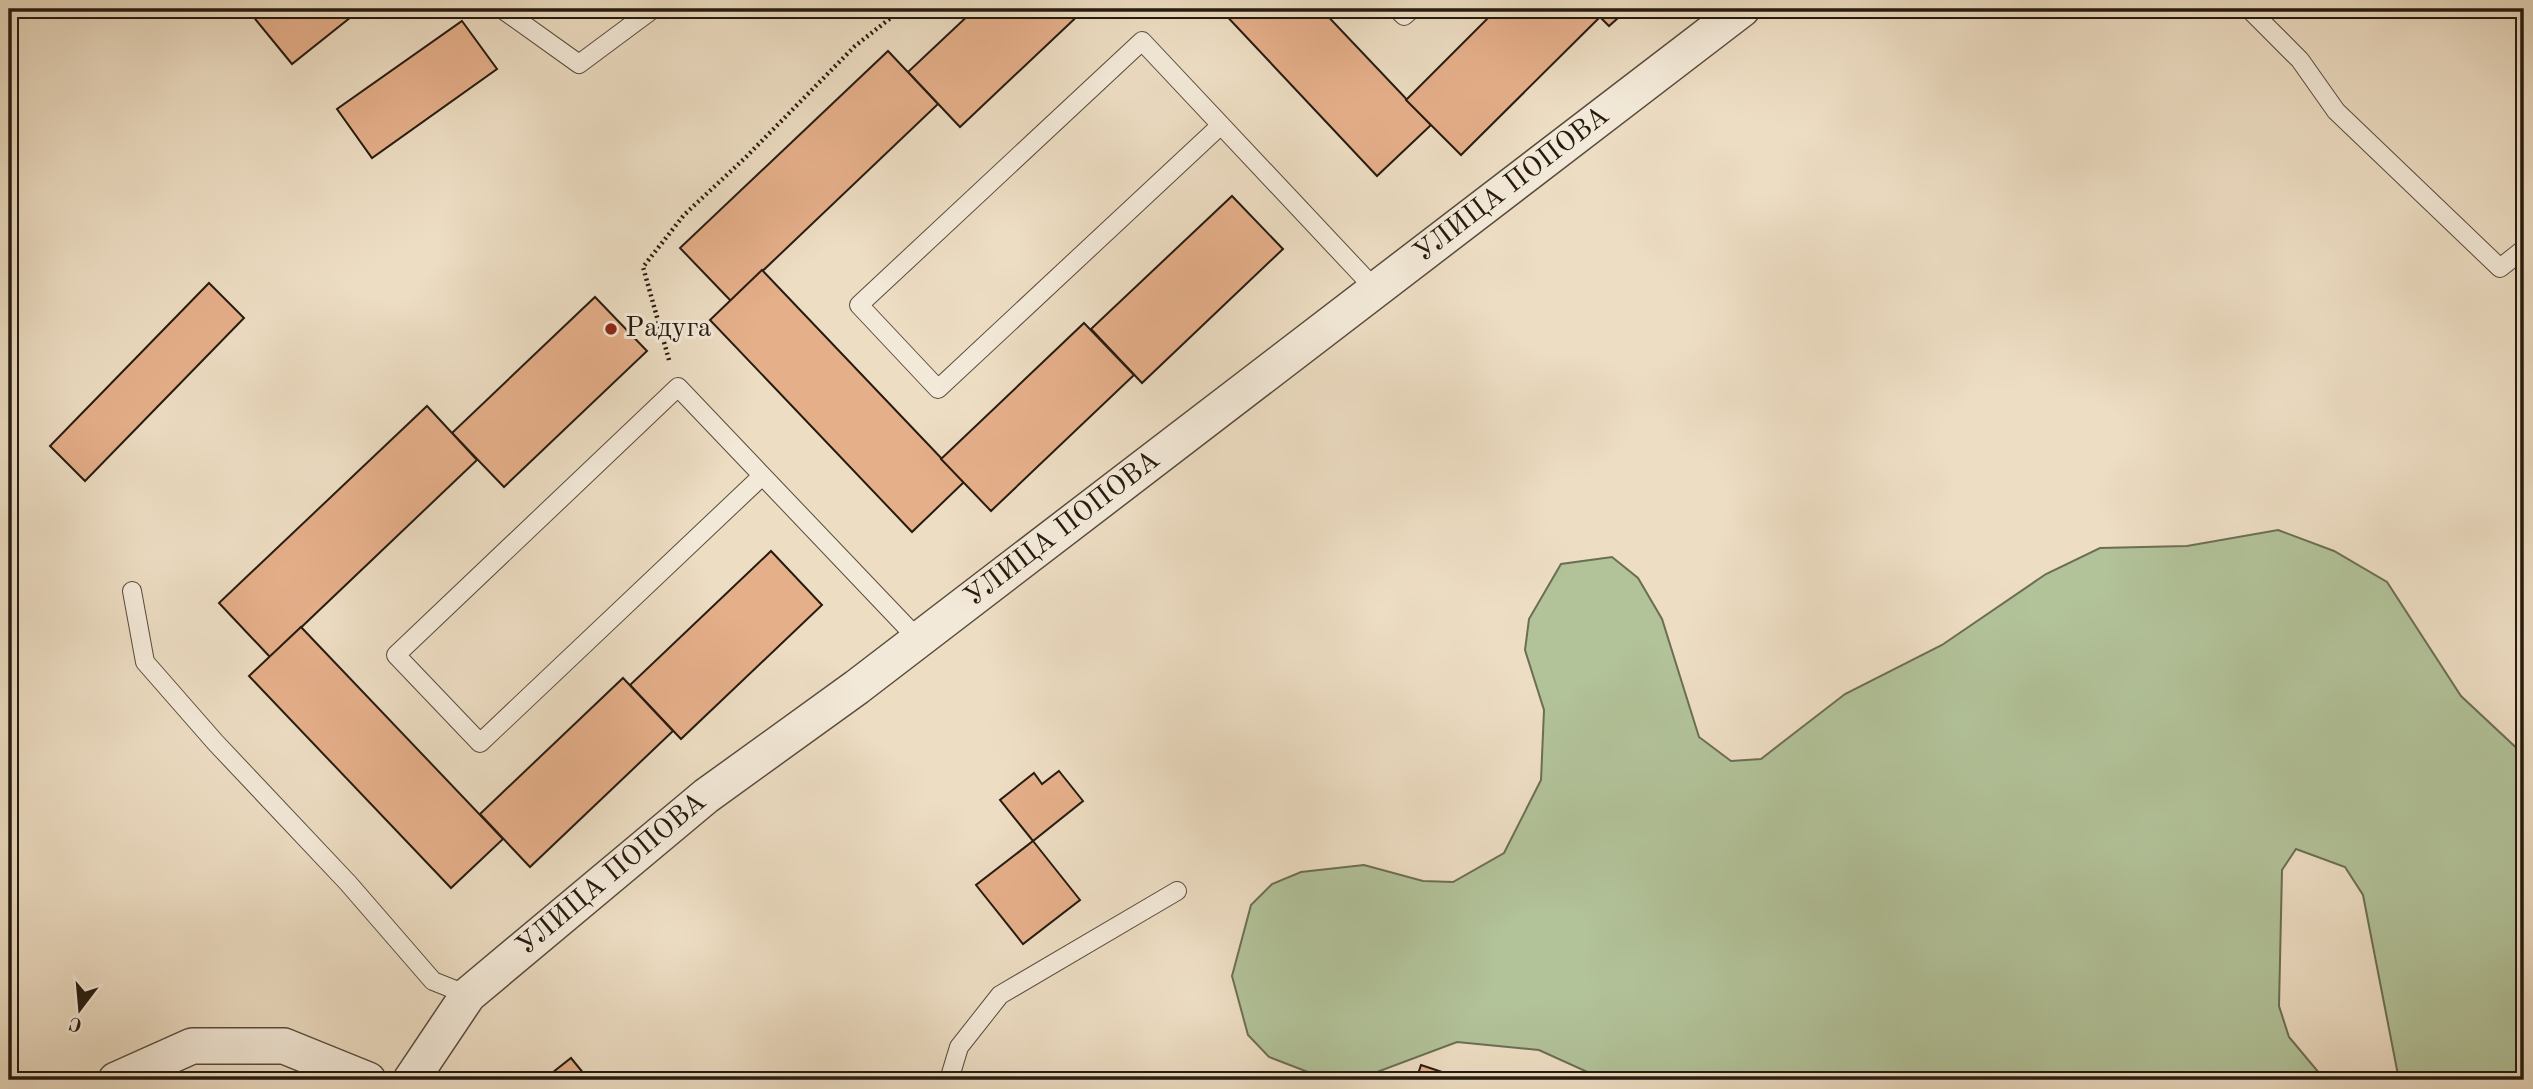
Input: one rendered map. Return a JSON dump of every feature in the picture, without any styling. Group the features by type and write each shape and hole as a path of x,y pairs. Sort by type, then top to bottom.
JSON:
{"street":[{"name":"УЛИЦА ПОПОВА","path":"411,1080 468,995 706,796 918,639 1742,9"},
{"path":"116,1080 192,1046 284,1045 368,1080"}],"lane":[{"path":"502,9 579,64 653,9"},
{"path":"1397,9 1404,16 1412,9"},
{"path":"2249,9 2300,60 2336,111 2500,268 2524,249"},
{"path":"1221,125 938,389 859,305 1142,41 1377,290"},
{"path":"762,476 480,743 396,655 678,387 918,639"},
{"path":"132,591 145,662 215,742 348,883 433,981 468,995"},
{"path":"949,1080 959,1047 1000,995 1177,891"}],"path":[{"path":"678,387 659,330 643,267 684,215 747,157 855,46 902,9"}],"green space":[{"path":"2278,530 2334,551 2387,582 2461,696 2524,755 2524,1080 2399,1080 2363,895 2345,867 2296,849 2282,870 2279,1006 2289,1037 2325,1080 1605,1080 1539,1050 1457,1042 1361,1078 1326,1079 1269,1057 1248,1035 1232,976 1251,905 1272,884 1301,872 1364,865 1423,881 1453,882 1504,853 1541,780 1544,710 1525,650 1529,619 1561,564 1612,557 1638,578 1662,619 1699,737 1731,761 1761,759 1845,694 1942,645 2046,574 2100,548 2187,546"}],"building":[{"path":"247,9 361,9 292,64"},
{"path":"975,9 1085,9 960,127 908,72"},
{"path":"1220,9 1321,9 1431,125 1377,176"},
{"path":"1497,9 1628,9 1609,26 1600,17 1461,155 1406,100"},
{"path":"462,21 497,69 372,158 337,109"},
{"path":"888,51 938,104 731,301 680,248"},
{"path":"1232,196 1283,249 1142,383 1091,329"},
{"path":"762,270 964,482 912,532 710,320"},
{"path":"209,283 244,318 85,481 50,446"},
{"path":"595,297 647,351 504,487 452,433"},
{"path":"1084,323 1134,375 991,511 941,459"},
{"path":"427,406 477,460 270,657 219,603"},
{"path":"771,551 822,605 681,739 630,685"},
{"path":"301,627 503,839 451,888 249,676"},
{"path":"623,678 673,731 530,867 480,814"},
{"path":"1059,771 1083,801 1033,841 1000,800 1034,773 1042,784"},
{"path":"1033,841 1080,900 1023,944 976,885"},
{"path":"571,1058 589,1080 543,1080"},
{"path":"1421,1065 1466,1080 1416,1080"}],"place":[{"name":"Радуга","path":"611,329"}]}
